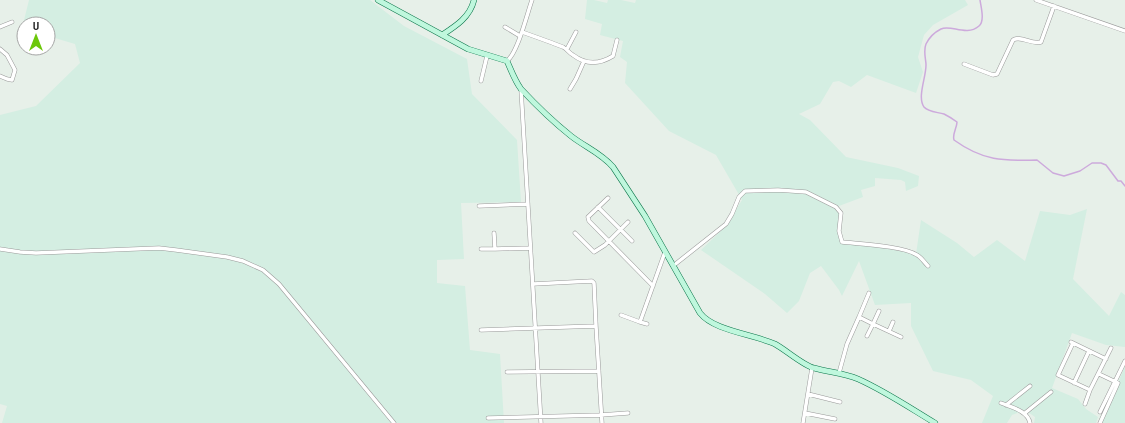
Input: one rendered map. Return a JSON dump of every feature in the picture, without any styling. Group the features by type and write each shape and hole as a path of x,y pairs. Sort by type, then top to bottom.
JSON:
{"street":[{"path":"378,0 468,49 487,56 508,61"},
{"path":"442,36 458,25 466,16 474,0"},
{"path":"508,61 511,58 522,32 532,0"},
{"path":"1036,0 1125,31"},
{"path":"1049,5 1051,0"},
{"path":"964,64 993,75 997,74 1013,40 1019,38 1034,43 1040,42 1054,6"},
{"path":"0,26 12,22"},
{"path":"505,27 520,36"},
{"path":"522,32 567,49 573,56 584,61 595,63 604,61 614,54 617,40"},
{"path":"567,49 576,32"},
{"path":"0,49 7,55 15,70 12,80 7,80 0,76"},
{"path":"481,81 487,56"},
{"path":"508,61 521,88 571,136 594,150 607,161 632,196 704,319 718,326 763,339 776,345 812,368 856,378 935,423"},
{"path":"570,89 584,61"},
{"path":"521,88 541,423"},
{"path":"673,266 726,224 739,197 745,191 778,190 806,192 836,206 841,213 839,231 842,242 892,247 913,252 918,255 928,266"},
{"path":"608,198 588,218 589,221 653,286"},
{"path":"479,206 528,204"},
{"path":"598,207 632,241"},
{"path":"575,233 593,252 609,242 628,222"},
{"path":"494,233 495,249"},
{"path":"0,248 20,252 36,253 159,248 227,257 253,264 263,270 279,284 394,423"},
{"path":"481,249 530,248"},
{"path":"640,322 665,252"},
{"path":"533,284 592,281 594,283 602,423"},
{"path":"839,373 847,344 869,293"},
{"path":"867,336 879,311"},
{"path":"621,315 647,324"},
{"path":"859,317 901,337"},
{"path":"889,331 893,322"},
{"path":"481,330 596,326"},
{"path":"1090,390 1058,375 1072,343 1106,359"},
{"path":"1085,404 1090,390 1112,348"},
{"path":"1074,383 1089,351"},
{"path":"1100,412 1125,361"},
{"path":"803,423 812,368"},
{"path":"507,372 599,371"},
{"path":"1099,374 1118,383 1100,423"},
{"path":"1006,405 1030,386"},
{"path":"1025,413 1051,392"},
{"path":"808,394 840,402"},
{"path":"1001,403 1025,413 1030,420 1030,423"},
{"path":"488,418 628,413"},
{"path":"805,413 835,419"}],"green space":[{"path":"29,0 370,0 404,26 467,59 472,94 517,140 521,202 461,203 464,259 437,260 437,283 465,286 470,350 500,354 504,423 2,423 7,406 0,404 0,115 36,106 80,63 75,44 56,38 56,16 25,16"},
{"path":"587,0 607,3 608,0 621,0 635,3 636,0 965,0 968,5 933,25 924,35 918,57 923,72 916,93 867,75 851,87 839,81 833,82 820,104 799,114 810,120 846,157 898,168 919,176 918,186 906,191 905,182 901,180 875,178 875,186 861,190 863,197 839,206 840,240 916,254 921,220 957,243 974,257 997,240 1025,261 1040,211 1070,215 1087,209 1073,279 1109,316 1121,292 1125,295 1125,347 1106,345 1072,333 1052,388 1078,399 1086,409 1098,417 1096,423 1034,423 1035,417 1025,410 1012,415 1007,423 982,423 993,396 971,380 933,371 911,326 911,303 875,305 859,261 842,296 821,266 810,273 799,301 787,313 765,294 701,250 724,228 742,200 716,155 669,131 625,83 627,62 620,57 623,41 600,35 602,24 585,19"},
{"path":"1125,366 1125,423 1101,423"}],"waterway":[{"path":"980,0 982,21 979,26 969,30 949,28 941,29 932,35 926,44 926,70 921,98 924,107 930,111 944,114 957,122 954,140 964,147 984,156 1003,160 1037,160 1053,173 1064,176 1080,171 1092,163 1101,163 1106,165 1118,181 1121,181 1125,186"}]}
